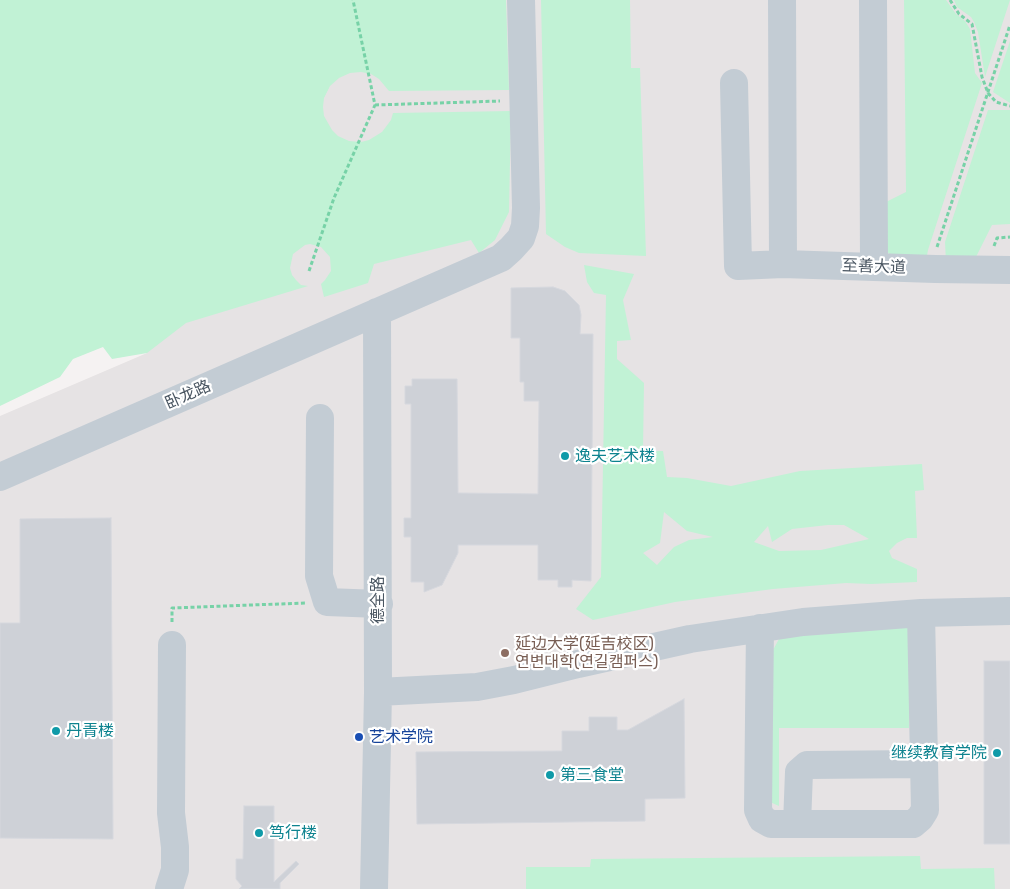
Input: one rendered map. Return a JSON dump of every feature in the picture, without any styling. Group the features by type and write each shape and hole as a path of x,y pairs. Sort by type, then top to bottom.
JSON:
{"lane":[{"name":"卧龙路","path":"0,477 501,258 520,238 524,226 526,208 521,0"},
{"path":"782,0 783,264"},
{"path":"873,0 874,266"},
{"name":"至善大道","path":"734,83 738,266 783,264 874,266 935,270 1010,270"},
{"name":"德全路","path":"374,889 379,604 377,312"},
{"path":"320,418 319,576 328,602 379,604"},
{"path":"378,692 477,687 690,639 760,628 921,612 1010,611"},
{"path":"760,628 758,810 762,819 771,824 913,824 925,810 921,612"},
{"path":"170,889 175,870 175,847 171,814 172,645"},
{"path":"797,824 799,772 807,765 924,764"}],"path":[{"path":"309,271 334,198 374,105 353,0"},
{"path":"950,0 959,14 972,24 980,68 988,93 996,102 1010,106"},
{"path":"935,270 935,252 1010,25"},
{"path":"374,105 523,100"},
{"path":"172,608 300,603"}],"shaded area":[{"name":"延边大学(延吉校区) 연변대학(연길캠퍼스)","path":"141,0 1010,0 1010,889 0,889 0,416 147,353"}],"green space":[{"path":"0,0 506,0 509,90 389,91 379,79 371,74 361,72 350,73 339,78 330,86 324,98 323,107 324,116 338,136 349,141 361,142 369,140 382,132 391,120 393,113 511,111 509,212 495,240 479,253 471,240 374,264 368,283 324,297 321,284 331,271 330,257 321,247 310,244 305,245 293,254 290,268 292,275 301,285 308,286 186,323 147,353 112,359 103,347 73,359 60,377 0,406"},
{"path":"541,0 630,0 631,68 640,68 646,256 579,253 565,247 546,234"},
{"path":"904,0 946,0 970,29 975,73 982,83 926,261 901,260 886,252 886,202 906,192"},
{"path":"954,0 1010,0 985,77 978,32 974,22 971,17 957,7"},
{"path":"1010,41 1010,103 993,92"},
{"path":"988,110 1010,110 1010,224 992,225 973,263 946,262 945,242"},
{"path":"584,265 634,274 623,300 631,340 617,341 617,359 644,383 643,451 663,451 667,477 687,478 731,486 800,471 922,464 924,490 915,491 917,538 907,538 897,543 889,551 892,558 917,569 917,582 846,583 773,589 675,602 593,620 576,609 601,577 606,295 594,293 587,282","holes":["664,512 687,531 713,537 689,540 674,547 657,565 643,553 660,543","844,525 869,539 821,550 779,551 754,542 768,526 772,542 792,529"]},
{"path":"907,626 910,636 909,728 779,728 779,806 770,802 773,650 779,639 785,636"},
{"path":"920,856 921,869 994,868 995,889 526,889 526,867 590,867 591,859"}],"building":[{"name":"逸夫艺术楼","path":"553,287 565,291 579,305 581,315 580,334 593,334 591,581 572,580 572,587 558,587 558,580 538,580 538,545 458,545 458,553 442,585 424,592 424,582 411,582 411,537 404,537 404,518 411,518 411,404 405,404 405,386 412,386 412,379 457,379 458,493 538,494 539,401 524,401 524,382 520,382 520,338 511,338 511,288"},
{"name":"丹青楼","path":"111,518 113,839 0,838 0,623 20,623 20,519"},
{"name":"继续教育学院","path":"984,661 1010,661 1010,844 984,844"},
{"name":"第三食堂","path":"684,699 685,798 645,799 645,821 417,824 416,752 562,751 562,731 589,731 589,717 617,717 617,730 628,730"},
{"name":"笃行楼","path":"244,806 274,806 274,882 296,861 299,864 280,883 280,889 239,889 242,886 236,879 236,859 243,859"}],"place":[{"name":"逸夫艺术楼","path":"565,456"},
{"name":"延边大学(延吉校区) 연변대학(연길캠퍼스)","path":"505,653"},
{"name":"丹青楼","path":"56,731"},
{"name":"艺术学院","path":"359,737"},
{"name":"继续教育学院","path":"997,753"},
{"name":"第三食堂","path":"550,775"},
{"name":"笃行楼","path":"259,833"}]}
